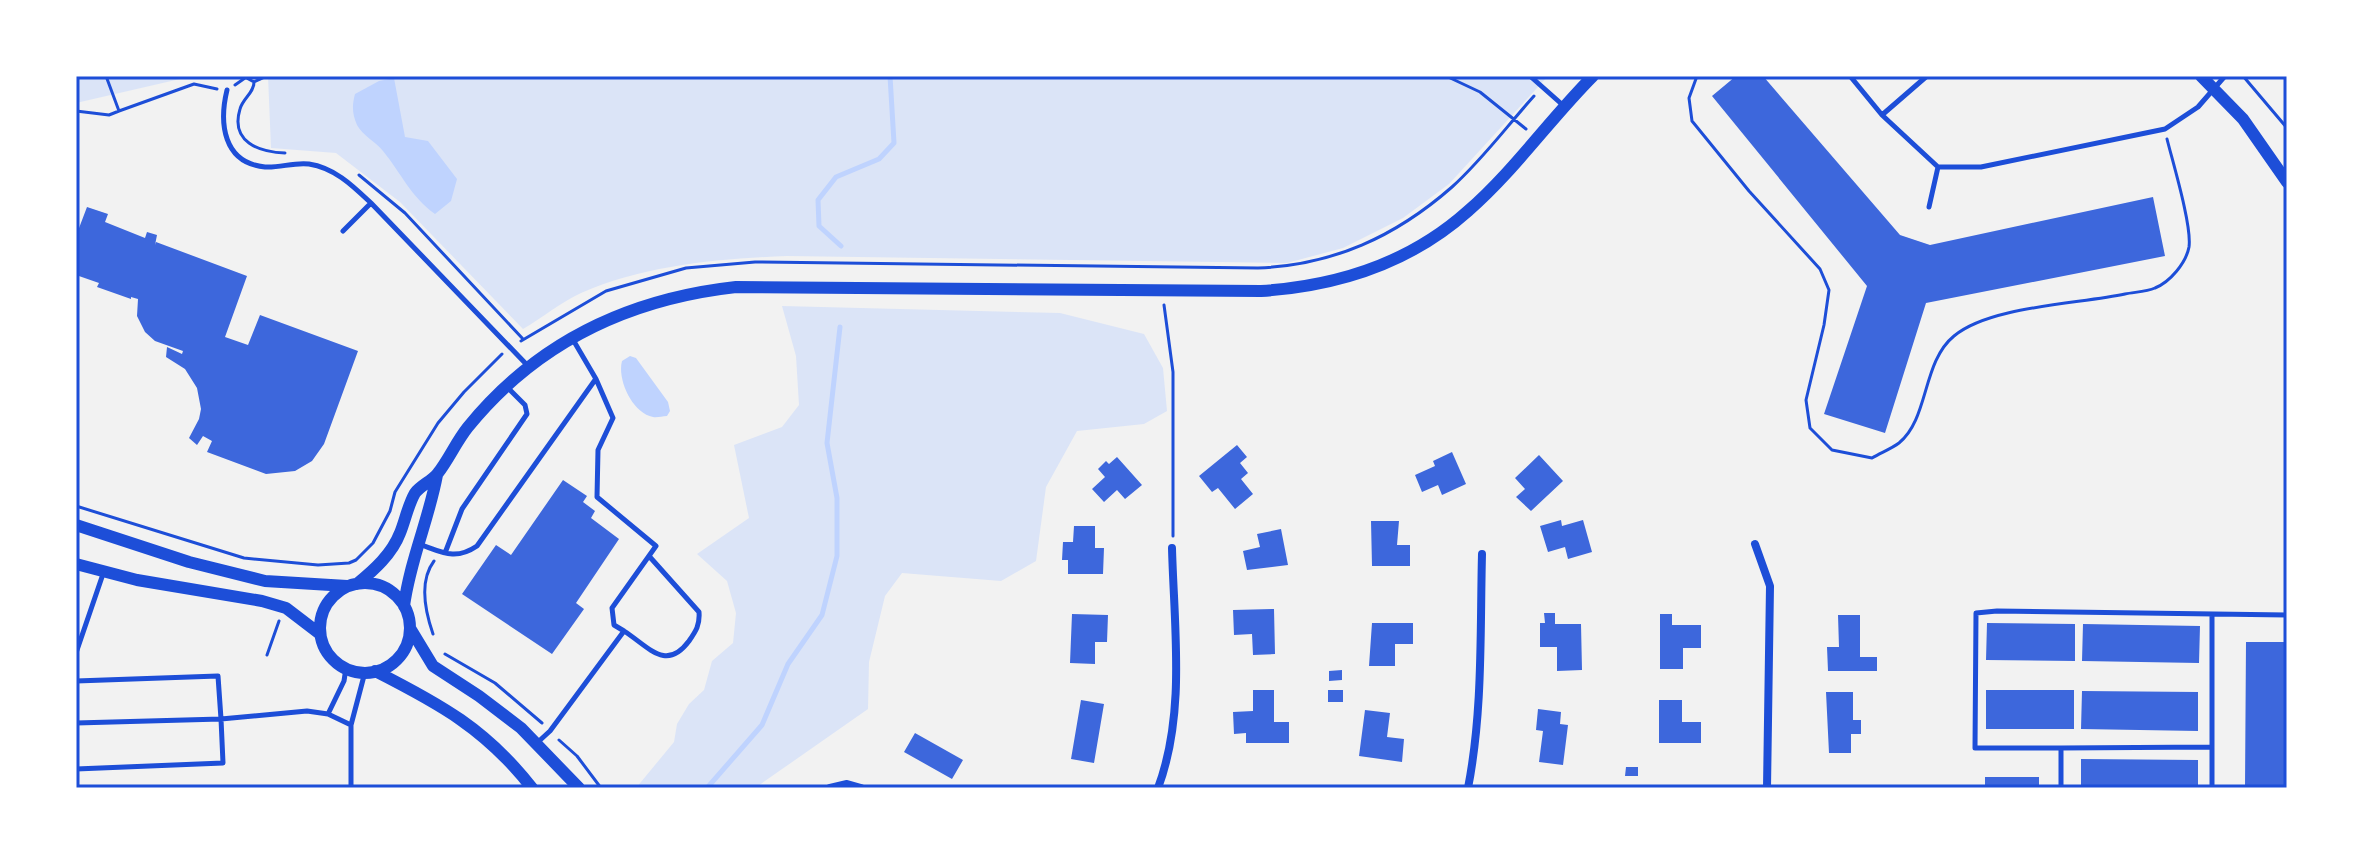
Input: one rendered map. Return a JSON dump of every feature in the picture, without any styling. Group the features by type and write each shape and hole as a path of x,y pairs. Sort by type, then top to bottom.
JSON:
{"street":[{"path":"532,788 501,753 457,715 370,672 346,668 326,651 320,634 321,620 333,596 352,585 387,554 399,537 416,492 437,475 467,429 507,387 572,338 624,312 658,301 736,287 1261,291 1321,285 1393,261 1442,232 1489,191 1593,76"},
{"path":"2201,76 2263,144 2287,182"},
{"path":"404,606 417,544 433,499 437,475"},
{"path":"76,525 189,562 265,581 383,586 404,606 410,628 433,666 503,713 538,742 579,788"},
{"path":"1755,544 1770,586 1767,788"},
{"path":"1158,788 1168,756 1175,695 1172,548"},
{"path":"1468,788 1479,699 1482,554"},
{"path":"76,564 104,573 262,601 286,608 320,634"},
{"path":"370,672 388,666 400,656 410,628"},
{"path":"830,788 847,784 861,788"}],"lane":[{"path":"1530,76 1565,107"},
{"path":"1850,76 1882,115 1938,167 1981,167 2165,129 2198,107 2225,76"},
{"path":"1882,115 1927,76"},
{"path":"227,90 222,126 240,158 263,167 310,164 347,180 530,368"},
{"path":"1929,207 1938,167"},
{"path":"343,231 371,203"},
{"path":"572,338 596,379 613,418 598,450 597,497 656,546 612,608 614,625 663,656 672,657 680,653 698,628 699,612 649,556"},
{"path":"417,544 456,556 466,554 477,546 596,379"},
{"path":"445,553 462,509 527,414 525,405 507,387"},
{"path":"76,653 104,573"},
{"path":"2212,747 1975,748 1976,613 2287,615"},
{"path":"2212,614 2212,788"},
{"path":"538,742 550,731 624,631"},
{"path":"328,714 344,681 346,668"},
{"path":"351,788 351,725 370,672"},
{"path":"76,681 218,676 223,763 76,769"},
{"path":"76,723 221,719 307,711 328,714 351,725"},
{"path":"2061,748 2061,788"}],"path":[{"path":"106,76 119,111"},
{"path":"243,76 254,82"},
{"path":"1446,76 1480,92 1537,138"},
{"path":"1697,76 1689,98 1692,121 1749,191 1820,269 1829,290 1806,400 1810,428 1832,450 1872,458 1901,442 1918,412 1936,356 1954,336 1980,321 2156,288 2180,268 2189,247 2165,129"},
{"path":"2243,76 2287,128"},
{"path":"76,111 109,115 194,84 227,90"},
{"path":"523,339 606,291 704,264 1258,268 1327,259 1382,235 1439,197 1466,173 1542,87"},
{"path":"1164,309 1173,372 1172,548"},
{"path":"76,506 244,558 295,564 349,563 373,543 390,511 395,492 438,423 503,353"},
{"path":"427,570 424,602 431,631 438,643"},
{"path":"445,654 495,683 535,715 577,756 601,788"}],"shaded area":[{"path":"76,76 193,76 76,103"},
{"path":"268,76 1548,76 1449,184 1403,218 1343,248 1287,263 787,256 734,259 682,265 606,283 574,297 523,329 400,202 336,153 271,148"},
{"path":"782,306 1060,313 1144,334 1163,368 1167,411 1144,424 1077,431 1046,487 1036,561 1001,581 902,573 885,596 869,662 868,709 755,788 636,788 674,742 677,724 689,704 704,690 712,661 733,643 736,613 727,581 697,554 749,518 734,445 782,427 799,405 796,356"}],"water":[{"path":"394,78 405,137 428,141 457,179 451,201 435,214 413,192 383,151 359,129 354,117 355,94 379,81"},
{"path":"630,356 636,358 668,402 670,411 667,416 645,414 628,394 621,368 622,361"}],"building":[{"path":"1736,76 1763,76 1900,235 1930,245 2153,197 2165,256 1926,303 1885,433 1824,414 1867,286 1712,96"},
{"path":"87,207 108,214 105,222 145,238 147,232 157,235 155,245 156,242 247,276 225,337 248,345 260,315 358,351 324,444 312,461 295,471 266,474 207,452 212,441 203,436 197,445 189,438 201,409 197,388 185,369 166,357 167,347 182,354 183,351 155,341 145,332 137,316 138,299 97,287 99,283 76,275 76,236"},
{"path":"1237,445 1247,457 1240,463 1248,473 1241,479 1253,494 1235,509 1218,488 1212,492 1199,476"},
{"path":"1452,452 1466,484 1442,495 1438,485 1422,492 1415,475 1435,466 1433,461"},
{"path":"1539,455 1563,481 1531,511 1516,497 1525,489 1515,478"},
{"path":"1117,457 1142,485 1125,499 1117,490 1104,502 1092,489 1105,477 1098,469 1106,461 1109,464"},
{"path":"563,480 587,496 583,502 595,511 591,518 619,539 576,603 584,609 552,654 462,594 496,545 511,555"},
{"path":"1561,520 1562,526 1583,520 1592,552 1568,559 1565,547 1548,552 1540,526"},
{"path":"1371,521 1399,521 1397,545 1410,545 1410,566 1372,566"},
{"path":"1074,526 1095,526 1095,548 1104,548 1103,574 1068,574 1068,560 1062,560 1063,542 1073,542"},
{"path":"1281,529 1288,565 1247,570 1243,551 1260,547 1257,534"},
{"path":"1274,609 1275,654 1253,655 1252,634 1234,635 1233,610"},
{"path":"1544,613 1555,613 1555,624 1581,624 1582,670 1557,671 1557,647 1540,647 1540,623 1545,623"},
{"path":"1072,614 1108,615 1107,642 1095,642 1095,664 1070,663"},
{"path":"1660,614 1672,614 1672,625 1701,625 1701,648 1683,648 1683,669 1660,669"},
{"path":"1838,615 1860,615 1860,657 1877,657 1877,671 1828,671 1827,647 1839,647"},
{"path":"1372,623 1413,623 1413,644 1395,644 1395,666 1369,666"},
{"path":"1987,623 2075,624 2075,661 1986,660"},
{"path":"2083,624 2200,626 2199,663 2082,661"},
{"path":"2246,642 2287,642 2287,788 2245,788"},
{"path":"1342,670 1342,680 1329,681 1329,671"},
{"path":"1253,690 1274,690 1274,722 1289,722 1289,743 1246,743 1246,733 1234,734 1233,712 1253,711"},
{"path":"1328,690 1343,690 1343,702 1328,702"},
{"path":"1986,690 2074,690 2074,729 1986,729"},
{"path":"2082,691 2198,692 2198,731 2081,729"},
{"path":"1826,692 1853,692 1853,720 1861,720 1861,734 1851,734 1851,753 1829,753"},
{"path":"1081,700 1104,704 1094,763 1071,759"},
{"path":"1659,700 1682,700 1682,722 1701,722 1701,743 1659,743"},
{"path":"1538,709 1561,712 1560,724 1568,725 1563,765 1539,762 1543,731 1536,730"},
{"path":"1365,710 1390,713 1387,737 1404,739 1402,762 1359,756"},
{"path":"915,733 963,760 952,779 904,752"},
{"path":"2081,759 2198,760 2198,788 2081,788"},
{"path":"1626,767 1638,767 1638,776 1625,776"},
{"path":"1985,777 2039,777 2039,788 1985,788"}],"waterway":[{"path":"841,246 819,226 818,200 836,177 879,159 894,143 890,76"},
{"path":"707,788 762,725 788,664 822,615 837,556 837,498 827,443 840,327"}]}
